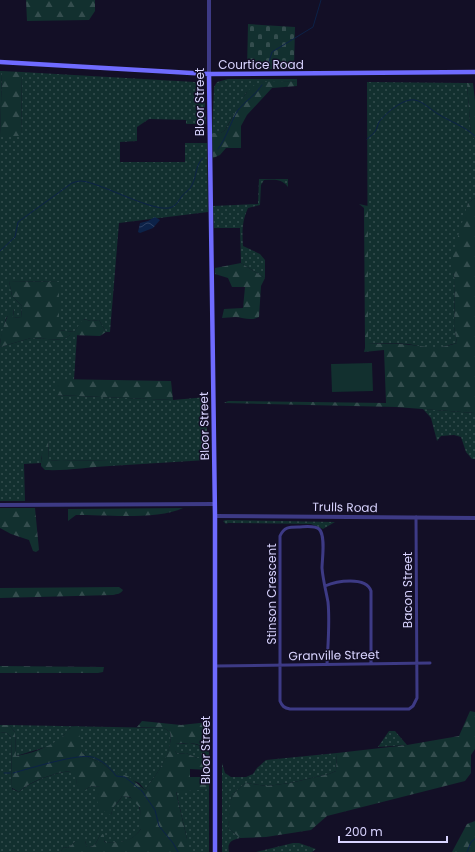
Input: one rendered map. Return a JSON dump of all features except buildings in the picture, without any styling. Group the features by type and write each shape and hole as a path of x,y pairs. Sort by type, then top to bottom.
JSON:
{"main road":[{"name":"Courtice Road","path":"0,62 209,74 475,72"},
{"name":"Bloor Street","path":"209,74 215,504 215,852"}],"street":[{"name":"Bloor Street","path":"209,0 209,74"},
{"path":"0,505 215,504"},
{"name":"Trulls Road","path":"215,516 475,518"},
{"name":"Bacon Street","path":"280,664 280,701 285,708 409,709 416,703 416,517"},
{"name":"Stinson Crescent","path":"280,664 280,536 282,531 286,528 314,527 319,529 323,538 322,567 328,613 327,664"},
{"path":"325,586 338,582 361,582 370,586 372,664"},
{"name":"Granville Street","path":"215,666 430,663"}],"green space":[{"path":"26,0 95,0 95,11 89,20 27,21"},
{"path":"248,24 295,27 294,69 247,69"},
{"path":"0,71 2,71 0,136"},
{"path":"2,71 22,72 21,136 0,136"},
{"path":"22,72 195,82 200,85 204,91 206,124 186,124 186,120 149,119 137,127 137,141 120,142 120,162 185,162 185,143 207,143 208,212 119,223 110,332 106,332 99,320 91,321 84,319 74,332 59,330 59,282 9,281 12,296 22,306 21,318 13,317 14,309 6,318 0,342 0,136 21,136"},
{"path":"228,79 297,79 297,81 260,83 246,93 225,130 221,133 212,133 214,87 217,82"},
{"path":"297,81 297,86 272,88 247,115 241,126 241,148 226,148 220,155 213,158 212,133 221,133 225,130 244,96 249,90 259,83"},
{"path":"367,82 467,83 471,136 475,139 475,198 468,203 453,273 455,279 454,327 457,343 442,347 424,347 390,343 368,344"},
{"path":"467,83 473,83 475,101 475,139 471,136"},
{"path":"259,179 288,179 288,187 280,181 264,180 261,185 260,205 248,208 245,217 243,246 260,254 265,260 265,278 241,263 240,228 214,228 213,206 258,204"},
{"path":"475,198 475,413 396,407 224,403 228,401 386,403 384,350 364,352 364,208 359,204 368,206 368,344 441,347 457,343 454,327 455,279 453,273 453,253 468,203"},
{"path":"241,263 265,278 261,286 259,317 250,319 236,317 222,318 224,309 243,308 245,287 232,287 228,278 215,274 215,268"},
{"path":"9,281 59,282 59,330 74,332 83,319 91,321 99,320 106,332 100,336 70,335 63,340 31,338 0,347 3,328 11,309 14,308 13,317 21,318 22,306 12,296"},
{"path":"70,335 77,335 74,380 55,380 55,395 173,400 207,397 207,460 110,466 110,461 49,461 48,439 41,458 41,463 24,464 25,501 0,501 0,347 31,338 63,340"},
{"path":"372,363 373,391 332,392 331,364"},
{"path":"55,379 171,381 173,400 55,395"},
{"path":"423,409 475,413 475,459 472,459 466,452 461,437 454,435 441,436 437,441 431,418"},
{"path":"48,438 49,461 110,461 110,466 45,470 41,466 41,459"},
{"path":"0,508 35,508 39,550 36,552 33,551 29,540 11,534 0,528"},
{"path":"183,508 172,512 146,515 76,515 68,521 68,509"},
{"path":"223,521 335,522 323,529 311,524 226,524"},
{"path":"119,587 123,590 119,594 113,595 0,598 0,588"},
{"path":"0,666 104,667 103,672 98,673 0,673"},
{"path":"470,711 475,712 475,749 471,755 471,773 465,781 327,816 311,830 266,837 240,838 228,828 232,795 245,783 267,786 290,783 336,771 337,753 407,745 459,736"},
{"path":"142,721 181,725 209,722 209,747 190,743 175,744 175,751 177,754 186,753 197,758 209,758 209,770 190,769 190,777 209,777 209,789 176,792 187,839 187,852 60,852 64,847 68,848 75,842 81,840 85,841 87,847 90,847 95,844 100,835 103,834 104,841 106,843 130,839 141,829 140,808 130,797 122,796 114,806 111,815 106,813 99,806 96,797 100,787 91,786 80,791 77,785 75,771 62,772 37,780 19,792 12,788 11,737 7,733 0,732 0,725 9,725 15,732 16,756 48,746 61,738 68,730 78,726 82,753 89,758 102,763 111,771 128,776 145,790 167,755 171,739 170,732 164,728 137,727"},
{"path":"9,725 164,728 170,732 171,740 163,763 145,790 139,783 111,771 102,763 89,758 82,753 70,728 60,740 46,747 16,756 15,732"},
{"path":"389,731 395,731 407,745 378,747"},
{"path":"0,732 7,733 11,737 12,789 19,792 30,784 54,774 76,771 77,785 85,790 91,786 100,787 111,815 114,806 122,796 133,799 139,807 141,829 137,834 126,841 106,843 100,835 95,844 90,847 87,847 85,841 75,842 68,848 64,847 60,852 0,852"},
{"path":"190,743 209,747 209,758 197,758 186,753 177,754 175,751 175,744"},
{"path":"337,753 336,771 329,774 290,783 267,786 245,783 232,795 228,828 240,838 230,842 229,852 222,852 222,763 225,773 231,777 246,777 253,774 266,760"},
{"path":"209,789 209,852 187,852 187,839 176,791"},
{"path":"475,821 475,852 452,852 467,824"},
{"path":"293,843 299,843 316,849 312,852 256,852"}],"water":[{"path":"155,217 160,220 153,228 140,233 138,232 140,223"}],"waterway":[{"path":"268,65 272,52 313,27 321,0"},
{"path":"218,149 224,140 238,110 257,92 262,85"},
{"path":"367,139 373,134 379,122 386,114 405,101 410,100 421,102 475,136"},
{"path":"0,251 15,237 18,222 72,183 78,181 90,183 142,203 165,208 172,207 177,204 191,187 194,182 197,167 203,158"},
{"path":"13,773 76,757 85,756 99,760 116,776 125,777 142,791 155,810 159,826 173,843 178,852"},
{"path":"4,773 10,773"},
{"path":"467,852 471,842 475,839"}]}
